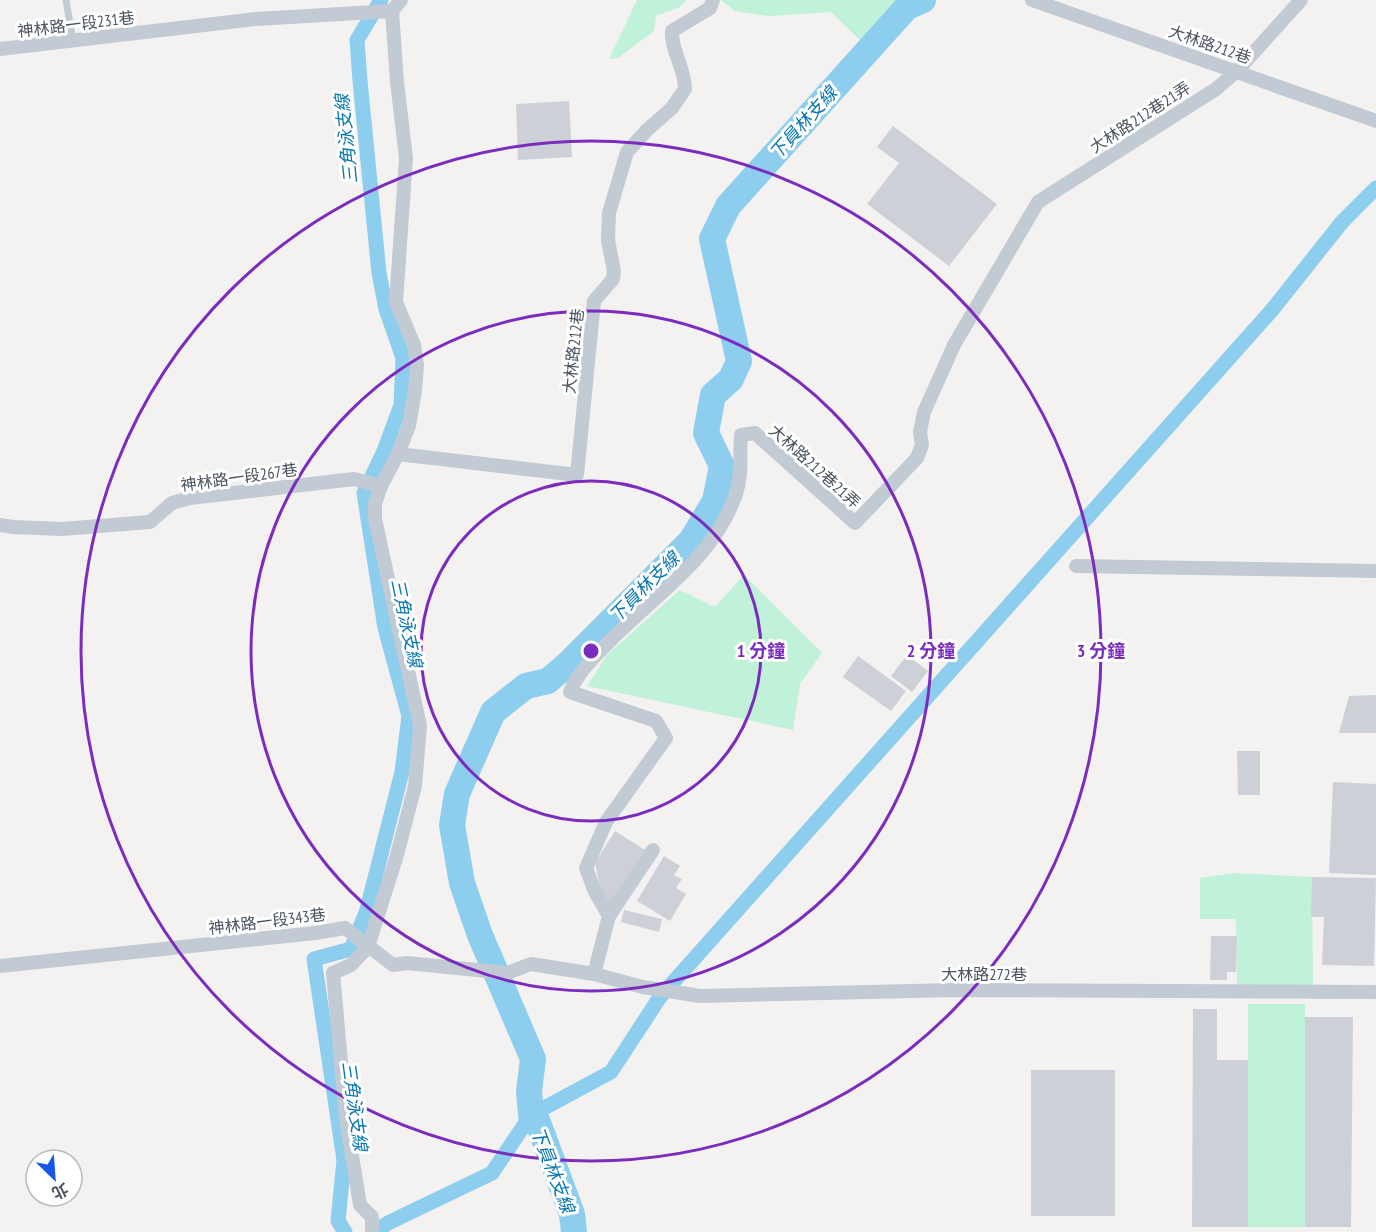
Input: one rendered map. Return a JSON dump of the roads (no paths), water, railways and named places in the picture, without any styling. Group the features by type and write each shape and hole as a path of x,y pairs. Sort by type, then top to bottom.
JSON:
{"street":[{"path":"372,1232 372,1217 360,1205 346,1118 333,972 351,965 368,946 397,855 415,786 420,726 375,519 375,504 381,486 398,454 409,426 417,365 414,345 396,302 406,158 392,11 401,0"},
{"name":"大林路212巷","path":"398,454 577,475 594,301 613,279 614,271 608,240 609,213 627,152 672,108 685,89 680,62 672,42 672,31 710,8 713,0"},
{"name":"大林路212巷","path":"1032,0 1376,121"},
{"name":"大林路212巷21弄","path":"609,916 595,892 586,868 606,822 666,738 656,722 570,692 575,678 634,616 688,568 721,528 736,494 741,471 741,435 755,433 855,524 917,458 922,445 920,432 924,412 954,345 1038,202 1216,88 1237,71 1301,0"},
{"name":"神林路一段231巷","path":"0,49 256,19 392,11"},
{"name":"神林路一段267巷","path":"0,525 62,529 150,522 172,503 190,498 354,479 381,486"},
{"path":"1076,566 1376,572"},
{"path":"594,974 609,916 653,850"},
{"name":"神林路一段343巷","path":"0,966 345,928 393,965 407,963 507,973 531,964 594,974"},
{"name":"大林路272巷","path":"594,974 643,987 700,996 953,990 1376,992"}],"lane":[{"path":"66,0 73,40"}],"waterway":[{"name":"三角泳支線","path":"345,1232 338,1221 344,1160 314,959 351,949 366,913 402,772 409,716 385,628 364,493 384,451 401,405 403,358 386,309 379,273 357,40 381,0"},
{"name":"下員林支線","path":"574,1232 572,1214 537,1120 531,1115 529,1091 533,1059 480,935 462,883 452,825 457,794 493,712 526,686 548,681 570,662 691,541 715,501 722,466 706,433 713,395 731,379 739,361 712,239 728,206 907,7 923,0"},
{"path":"375,1232 388,1223 492,1173 531,1115 611,1072 660,997 1272,310 1342,222 1376,188"}]}
